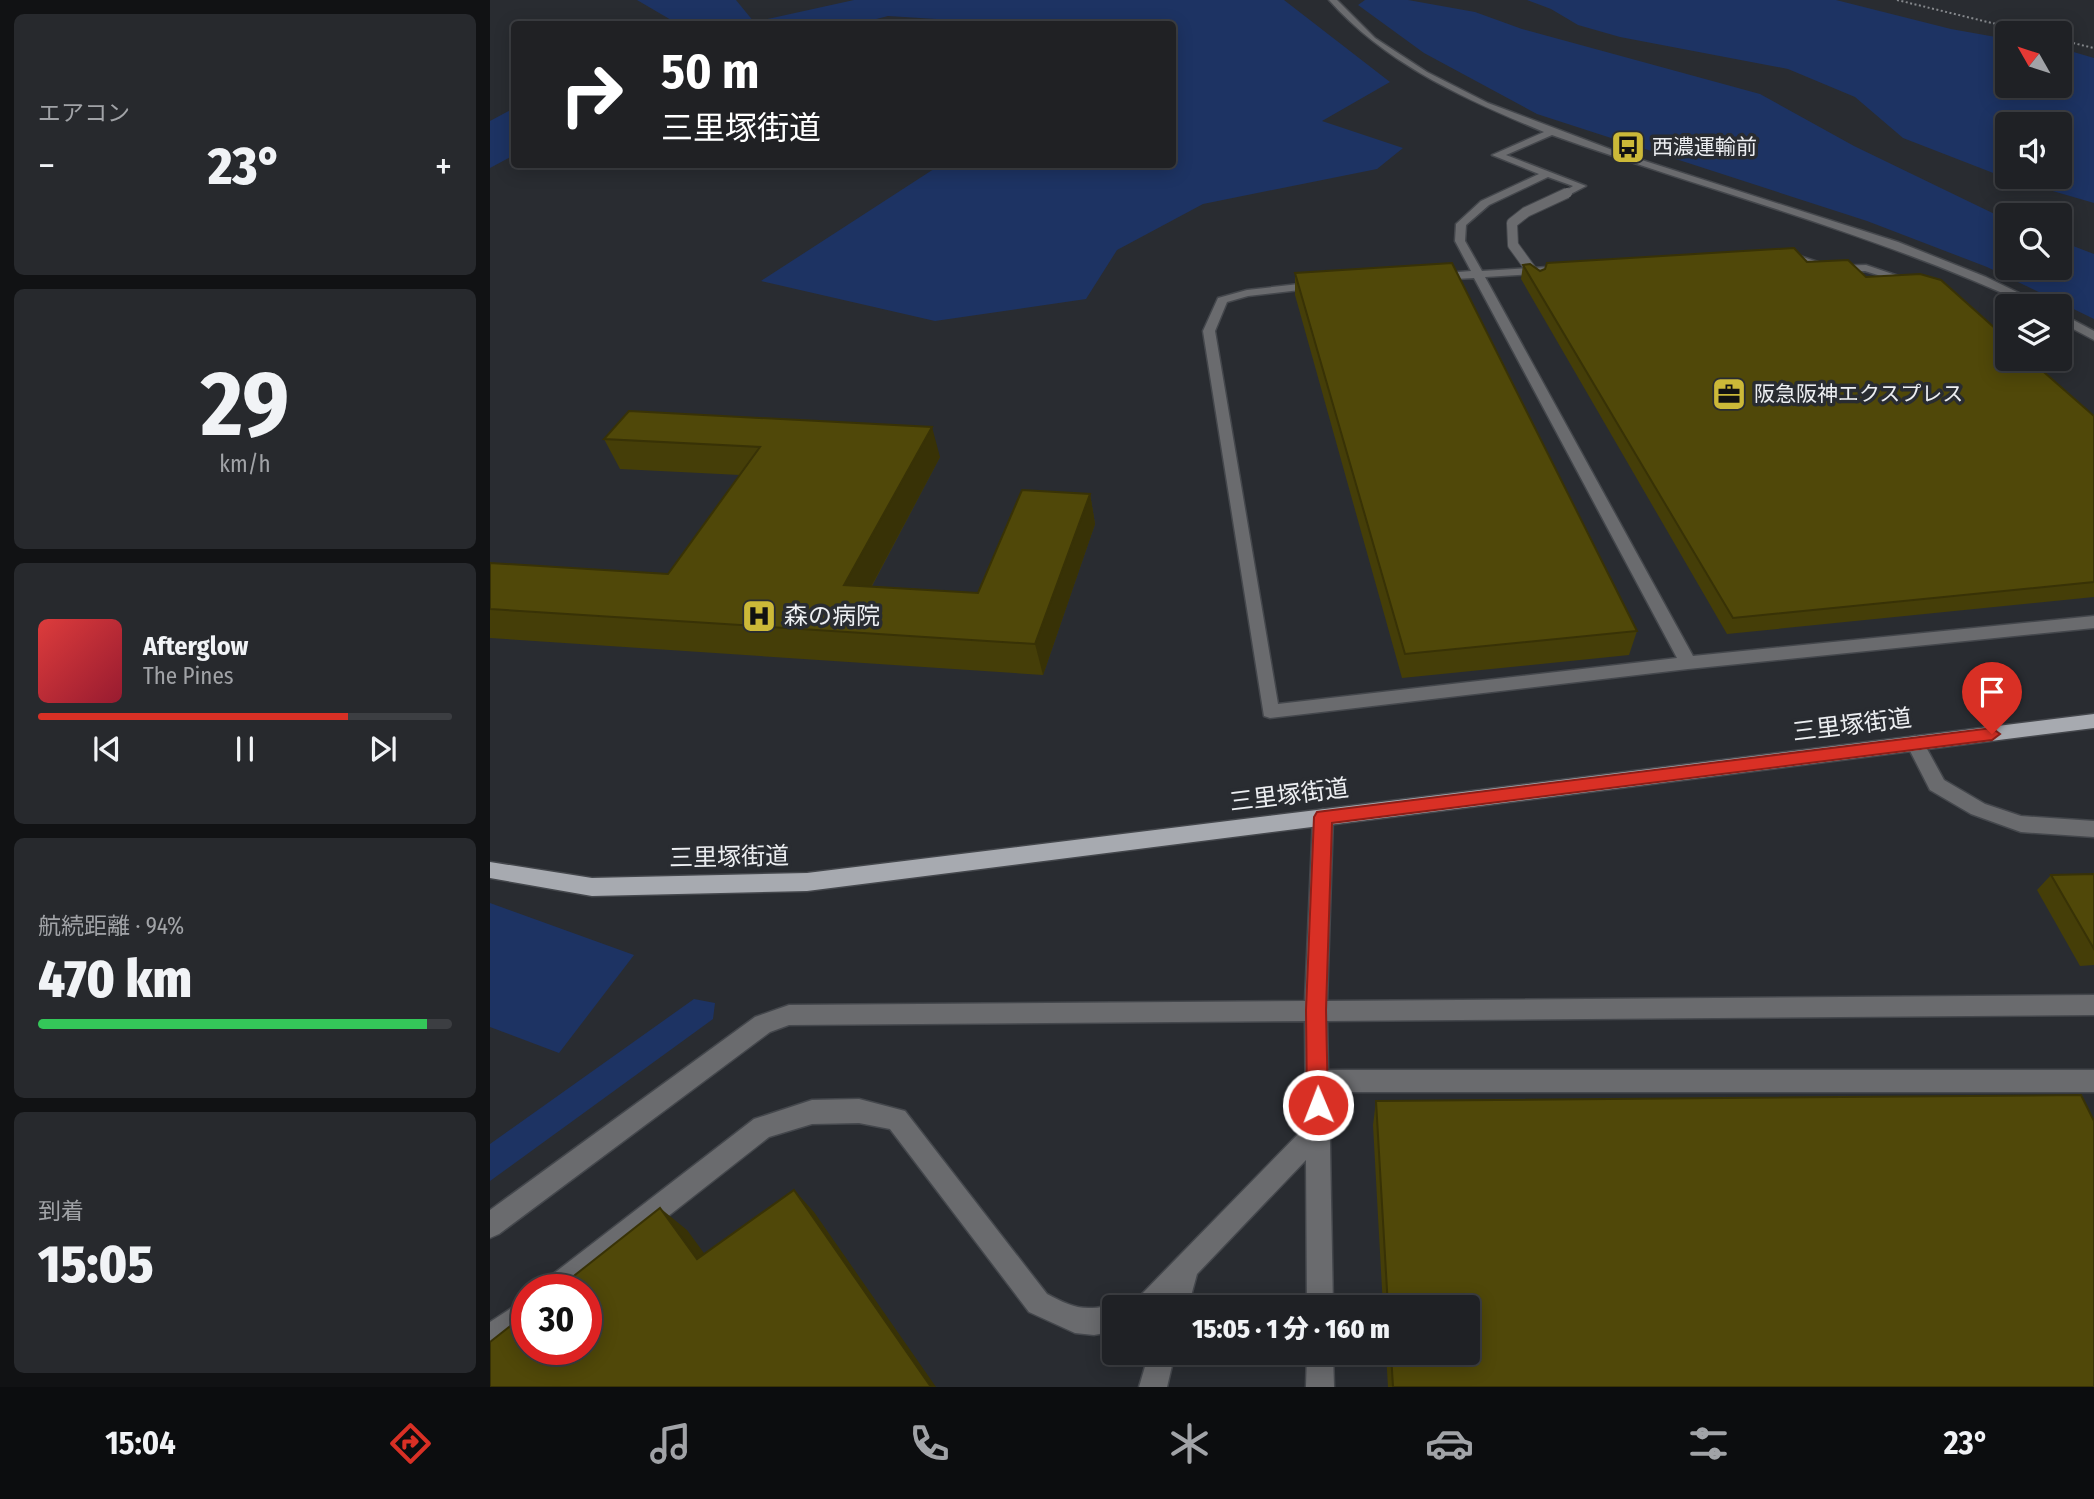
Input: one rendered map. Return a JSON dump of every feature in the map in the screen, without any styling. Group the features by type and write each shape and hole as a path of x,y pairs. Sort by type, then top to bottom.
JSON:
{"main road":[{"name":"三里塚街道","path":"490,870 592,887 807,882 2094,721"}],"street":[{"path":"1333,0 1364,34 1440,83 1554,131 1941,261 2014,294"},
{"path":"1536,278 1513,245 1512,223 1526,212 1581,186 1497,155 1554,131"},
{"path":"1548,174 1485,203 1461,224 1460,241 1688,663"},
{"path":"1779,257 1793,257 1829,269 1866,268 1925,286"},
{"path":"1425,278 1573,269"},
{"path":"1335,284 1247,293 1222,300 1209,331 1270,711 1688,663 2094,622"},
{"path":"2072,324 2094,336"},
{"path":"1914,743 1937,785 1978,809 2021,824 2094,830"},
{"path":"1320,1295 1316,1010 1323,817"},
{"path":"490,1225 763,1024 789,1015 2094,1005"},
{"path":"1317,1081 2094,1082"},
{"path":"574,1274 762,1127 812,1112 859,1111 897,1119 1038,1303 1061,1318 1102,1322"},
{"path":"1159,1295 1318,1130"},
{"path":"1178,1295 1186,1267"},
{"path":"490,1339 511,1323"},
{"path":"1153,1387 1159,1365"},
{"path":"1320,1365 1320,1387"}],"path":[{"path":"1897,0 1995,24"},
{"path":"2072,43 2094,48"}],"shaded area":[{"path":"637,0 736,0 753,21 673,21"},
{"path":"854,0 1284,0 1390,82 1322,121 1403,148 1377,169 1203,204 1117,250 1086,299 935,321 761,281 935,168 1176,168 1176,21 968,21 888,16 869,21 759,21"},
{"path":"1365,0 1408,0 1475,12 1522,29 1760,94 1854,146 1995,214 1995,271 1867,221 1537,114 1424,53 1358,5"},
{"path":"1527,0 1836,0 1951,29 1995,37 1995,98 2072,98 2072,52 2094,58 2094,203 2046,189 2072,189 2072,112 1995,112 1995,174 1903,138 1855,97 1788,69 1620,37 1578,25 1551,9"},
{"path":"511,110 511,157 490,168 490,121"},
{"path":"2072,246 2094,254 2094,319 2072,308 2072,294 2043,294 2014,280 2072,280"},
{"path":"490,903 634,955 559,1053 490,1027"},
{"path":"694,999 715,1003 713,1019 490,1181 490,1144"}],"building":[{"path":"1794,248 1807,262 1848,260 1866,277 1920,274 1941,280 1995,328 1995,371 2043,371 2094,416 2094,582 1733,618 1523,265 1530,264 1540,271 1545,269 1547,263"},
{"path":"1452,263 1637,631 1405,654 1295,273"},
{"path":"629,411 932,427 844,585 978,593 1022,490 1090,494 1035,644 490,609 490,563 668,574 760,447 604,439"},
{"path":"2094,874 2094,949 2051,875"},
{"path":"2081,1095 2094,1121 2094,1387 1393,1387 1392,1365 1480,1365 1480,1295 1387,1295 1376,1101"},
{"path":"794,1190 931,1387 490,1387 490,1342 511,1326 511,1365 602,1365 602,1274 576,1274 660,1208 697,1259"}],"place":[{"name":"西濃運輸前","path":"1628,147"},
{"name":"阪急阪神エクスプレス","path":"1729,394"},
{"name":"森の病院","path":"759,616"}],"route":[{"path":"1318,1105 1316,1010 1323,817 1992,734"}]}
